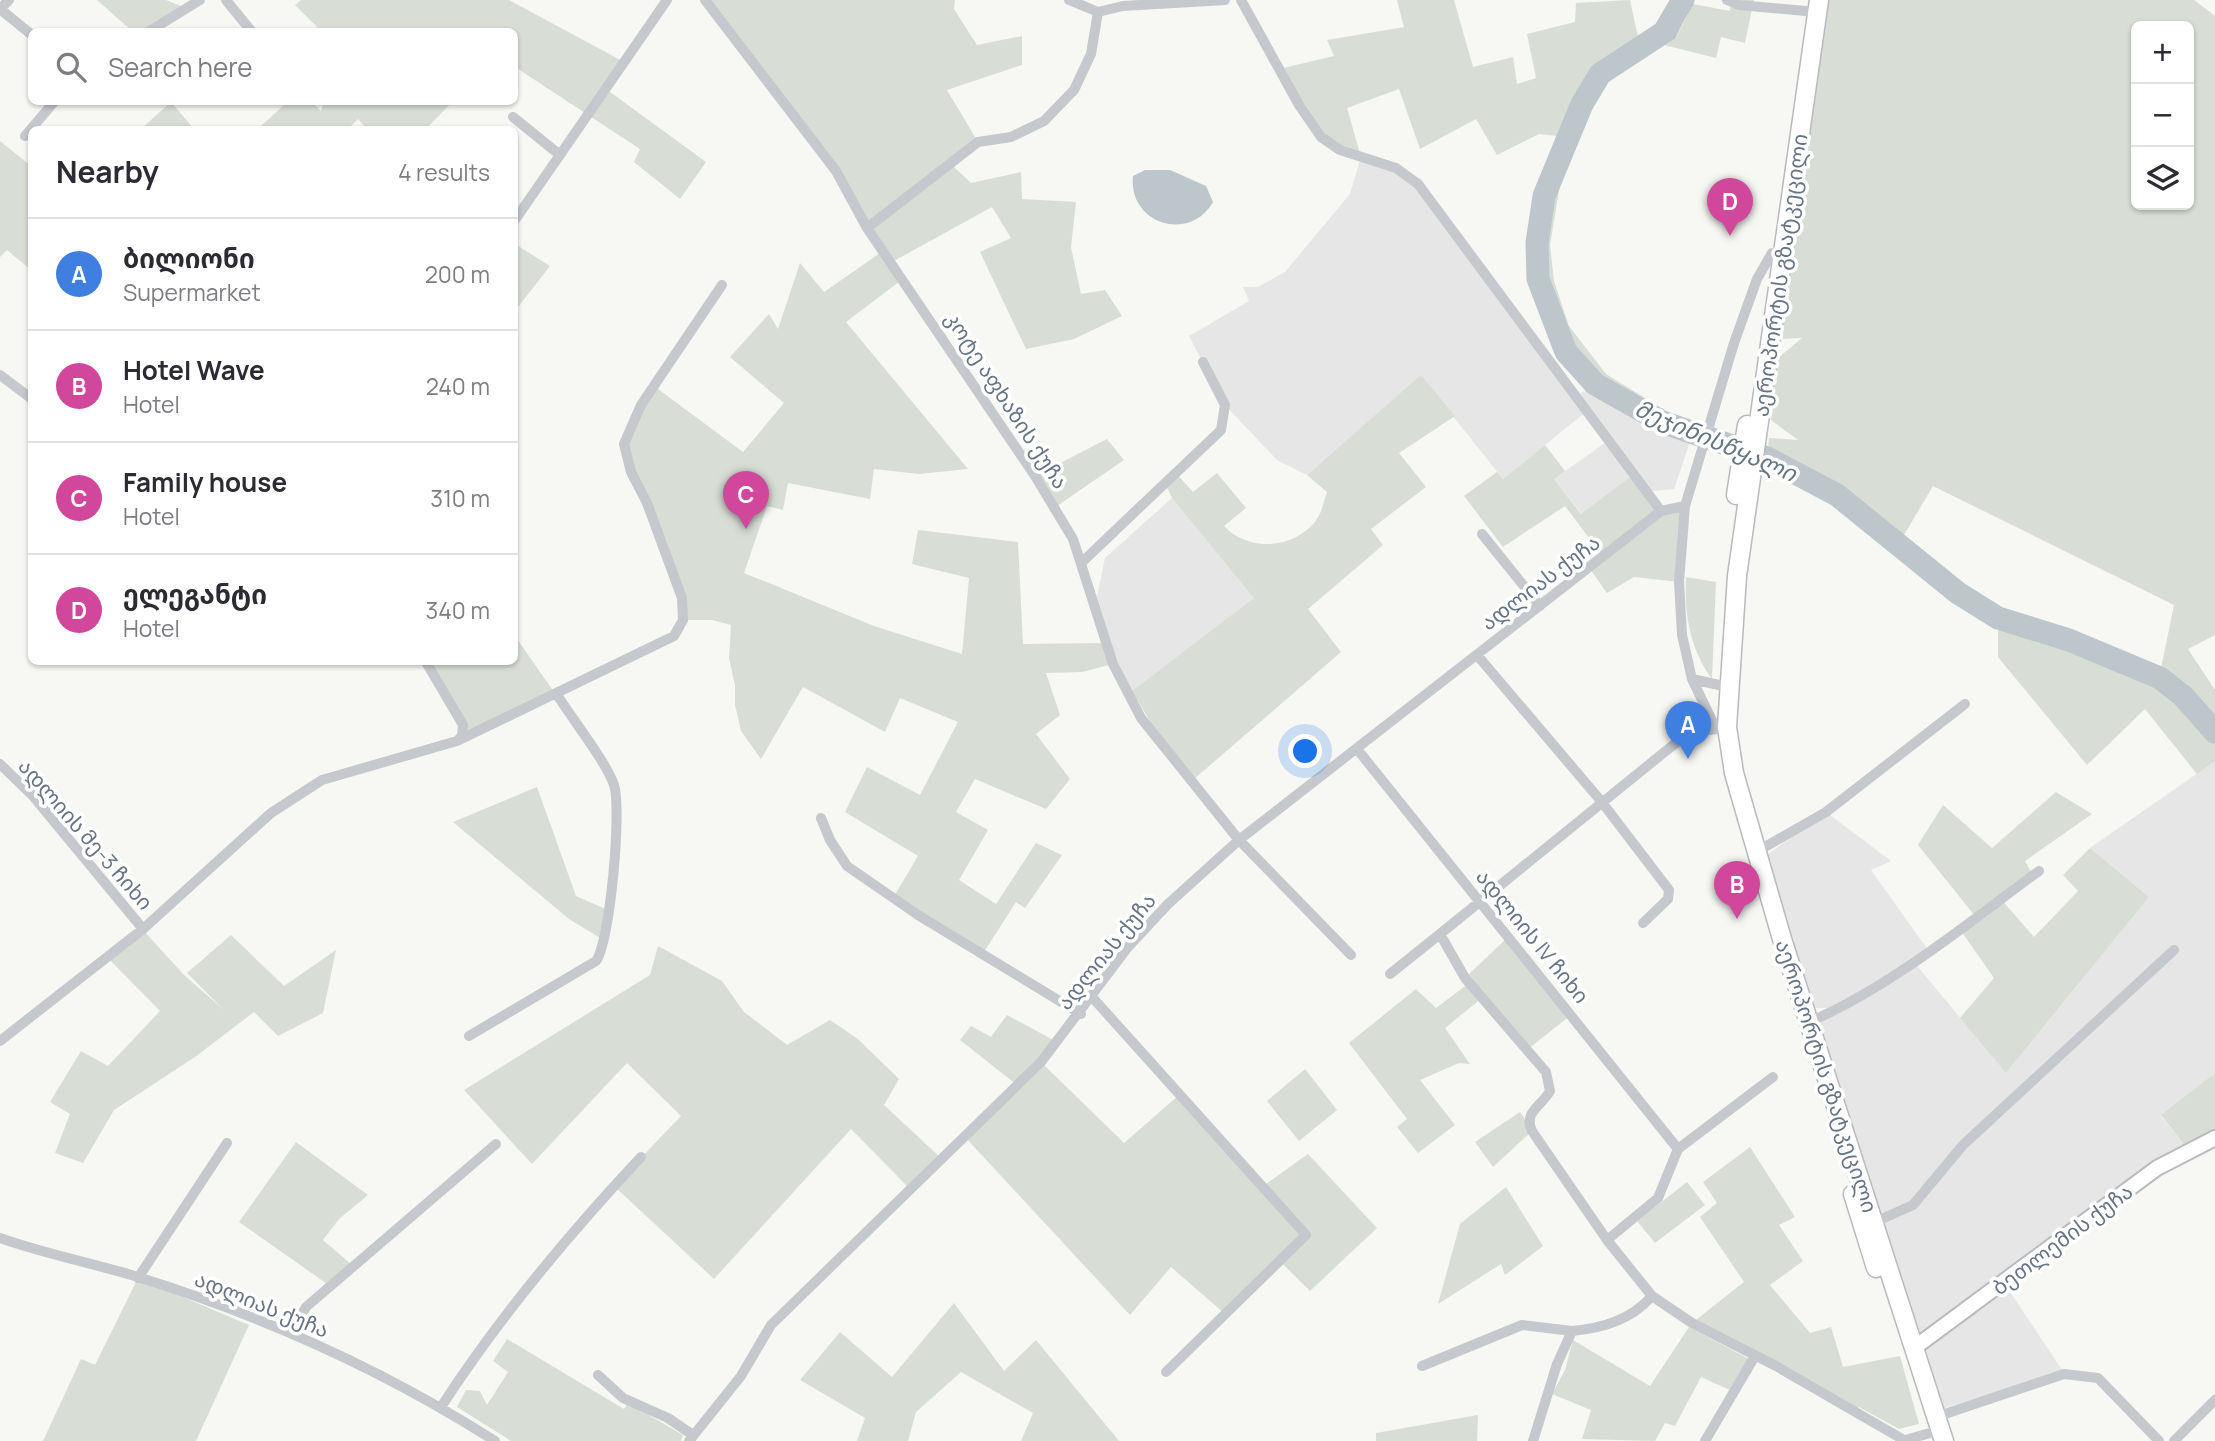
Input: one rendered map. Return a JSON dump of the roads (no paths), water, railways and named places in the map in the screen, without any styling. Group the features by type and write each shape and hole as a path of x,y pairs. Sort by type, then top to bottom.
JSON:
{"highway":[{"name":"აეროპორტის გზატკეცილი","path":"1752,429 1772,253 1811,4"},
{"name":"აეროპორტის გზატკეცილი","path":"1811,4 1746,473 1726,575 1723,686 1734,773 1756,852 1875,1222 1914,1348 1936,1433"},
{"name":"აეროპორტის გზატკეცილი","path":"1723,686 1716,729 1723,775 1746,857 1936,1433"}],"street":[{"path":"9,0 0,9 28,32"},
{"path":"154,28 200,0"},
{"path":"226,0 249,28"},
{"path":"518,216 667,0"},
{"name":"კოტე აფხაზის ქუჩა","path":"705,0 836,170 867,228 1035,476 1073,538 1113,664 1141,718 1239,840 1351,954"},
{"path":"1069,0 1098,12 1123,6 1225,0"},
{"path":"1241,0 1299,105 1321,137 1340,150 1395,168 1418,184 1661,511"},
{"path":"1727,0 1739,5 1811,4"},
{"path":"867,228 978,142 1011,137 1044,121 1074,90 1091,54 1098,12"},
{"path":"34,126 51,105"},
{"path":"513,117 560,155"},
{"path":"25,136 28,132"},
{"path":"1390,974 1688,733 1716,729 1692,679 1682,635 1679,582 1685,506 1750,298 1772,253"},
{"name":"ადლიის მე-3 ჩიხი","path":"0,1041 143,929 271,813 322,780 457,741 674,636 683,620 682,598 647,503 631,472 624,444 641,405 722,285"},
{"path":"1081,563 1221,430 1225,405 1203,362"},
{"path":"0,375 28,396"},
{"name":"ადლიას ქუჩა","path":"691,1438 741,1376 771,1325 1041,1062 1081,1014 1128,947 1168,904 1239,840 1661,511 1685,506"},
{"path":"1482,534 1540,607"},
{"path":"1477,654 1601,801 1669,890 1668,899 1643,923"},
{"path":"428,665 463,725 462,736 457,741"},
{"path":"1692,679 1723,686"},
{"path":"469,1036 596,961 605,941 618,818 614,783 556,693"},
{"path":"1756,852 1826,812 1965,704"},
{"name":"ადლიის IV ჩიხი","path":"1357,749 1678,1149"},
{"name":"ადლიის მე-3 ჩიხი","path":"0,764 33,796 143,929"},
{"path":"821,818 830,841 847,866 918,915 1081,1014"},
{"path":"1809,1022 1880,986 2039,871"},
{"path":"1440,934 1465,978 1546,1072 1550,1090 1533,1110 1528,1122 1607,1240 1652,1296 1692,1323 1903,1440 1936,1433 2064,1374 2098,1378 2159,1441"},
{"path":"1875,1222 1913,1205 1963,1145 2174,950"},
{"path":"1092,997 1306,1235 1166,1372"},
{"path":"1607,1240 1658,1198 1678,1149 1773,1077"},
{"name":"ბეთლემის ქუჩა","path":"1914,1348 2157,1168 2215,1138"},
{"path":"138,1278 227,1143"},
{"path":"291,1332 306,1307 496,1143"},
{"path":"441,1407 495,1326 575,1228 641,1157"},
{"name":"ადლიას ქუჩა","path":"0,1238 138,1278 291,1332 441,1407 495,1441"},
{"path":"1422,1366 1521,1325 1572,1331 1595,1329 1639,1311 1652,1296"},
{"path":"1533,1441 1557,1364 1572,1331"},
{"path":"1705,1441 1755,1356"},
{"path":"598,1375 623,1398 668,1418 691,1438"},
{"path":"2174,1441 2215,1400"}],"waterway":[{"name":"მეჯინისწყალი","path":"1683,0 1664,32 1600,74 1582,104 1544,196 1537,243 1538,279 1566,352 1595,384 1662,422 1767,458 1837,495 1958,593 1998,618 2069,640 2160,678 2183,696 2215,732"}],"place":[{"name":"ელეგანტი","path":"1730,236"},
{"name":"Family house","path":"746,529"},
{"name":"ბილიონი","path":"1688,759"},
{"name":"Hotel Wave","path":"1737,919"}]}
